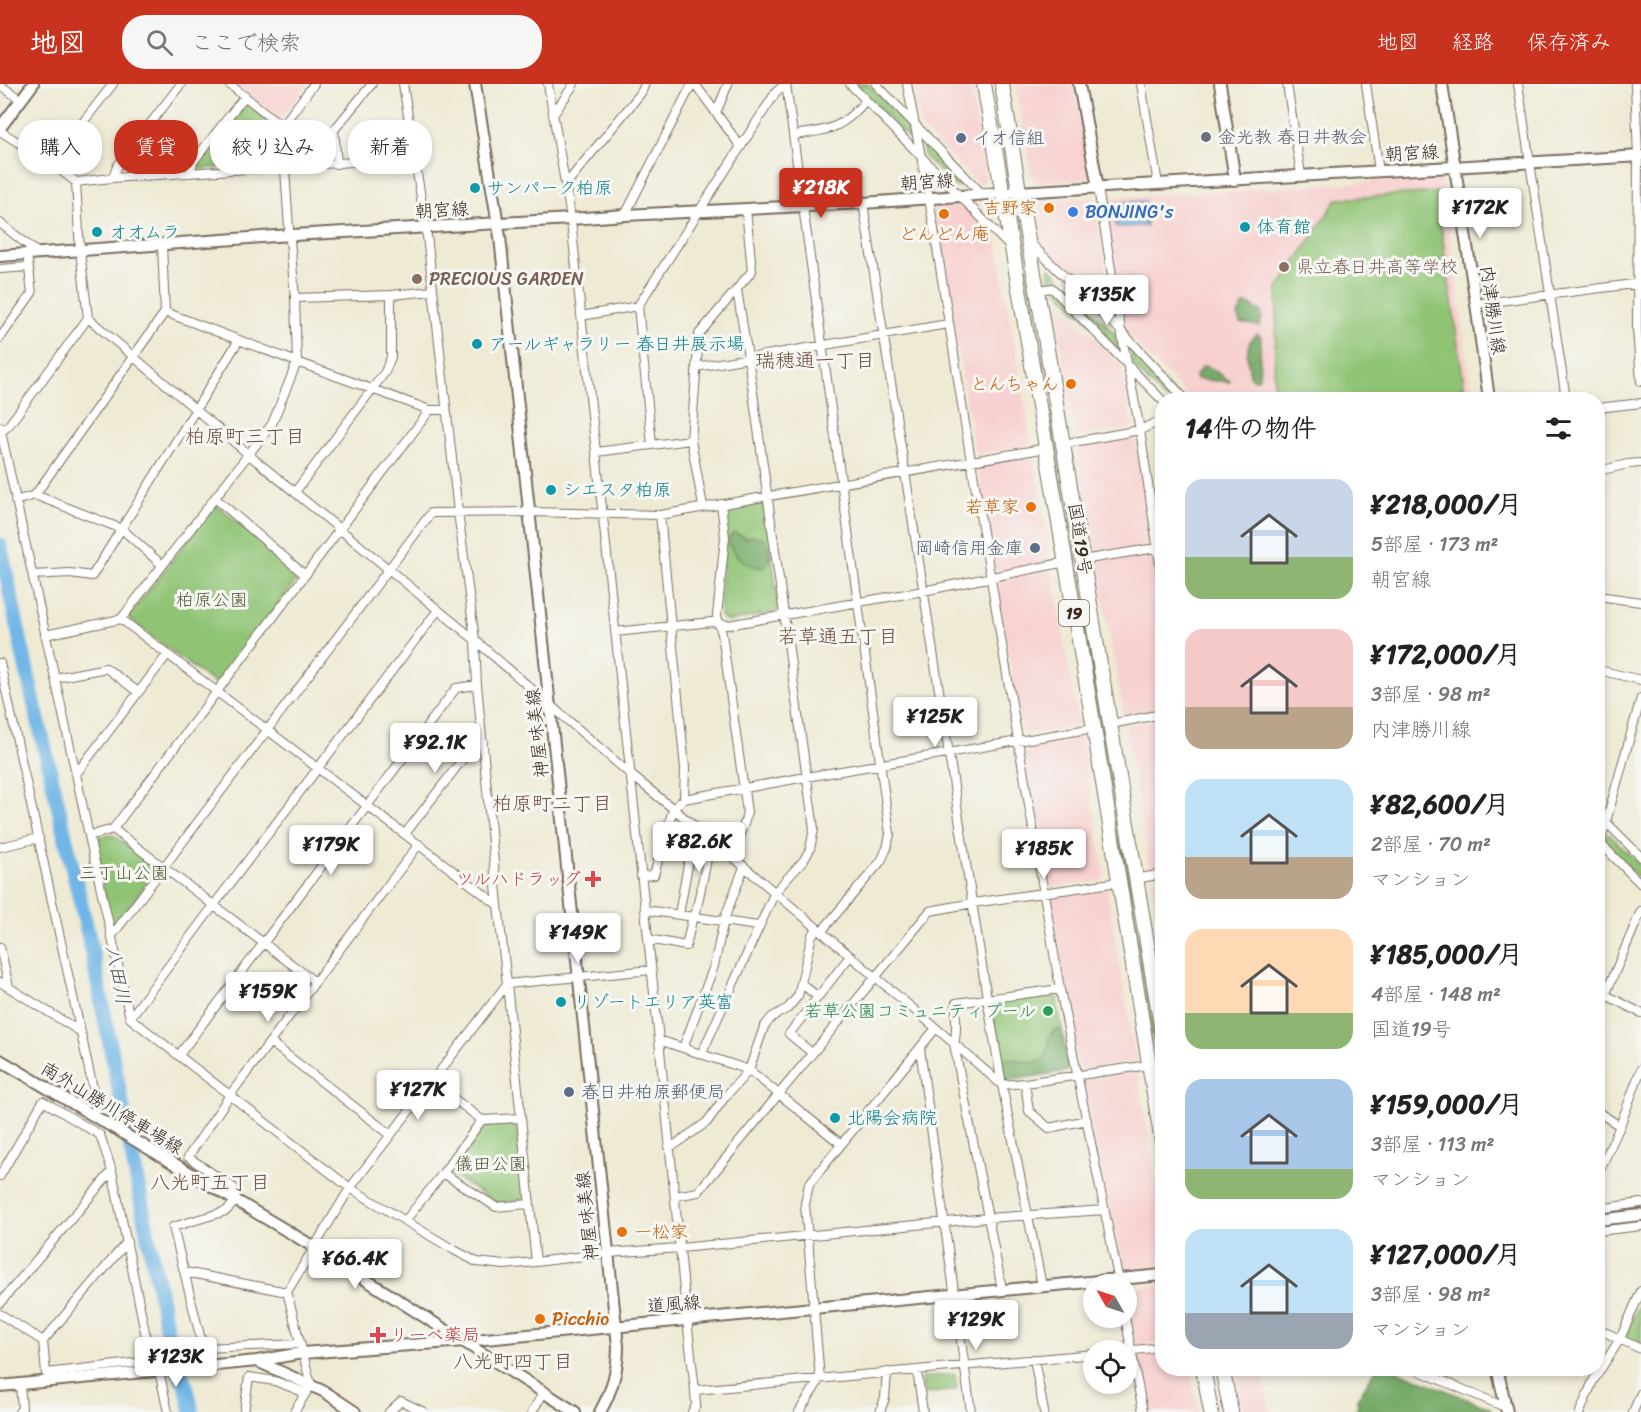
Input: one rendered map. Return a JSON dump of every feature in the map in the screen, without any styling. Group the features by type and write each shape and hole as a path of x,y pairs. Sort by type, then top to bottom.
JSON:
{"highway":[{"name":"国道19号","path":"984,84 1155,1101"},
{"name":"国道19号","path":"1002,84 1155,991"},
{"path":"1204,1376 1211,1412"},
{"path":"1224,1376 1231,1412"}],"street":[{"path":"18,142 0,130 33,84"},
{"path":"85,120 113,84"},
{"path":"112,178 118,165 181,84"},
{"path":"229,84 274,120"},
{"path":"287,120 314,84"},
{"path":"348,163 337,164 334,129 372,84"},
{"path":"403,84 408,120"},
{"name":"神屋味美線","path":"475,84 498,224 618,1346 616,1372 609,1396 600,1412"},
{"path":"549,84 571,219 659,1040 695,1389 694,1409 706,1412"},
{"path":"553,115 574,84"},
{"path":"566,184 641,93 645,84"},
{"path":"625,215 694,84 741,147"},
{"path":"716,113 728,84"},
{"path":"652,445 638,306 776,92 786,84 890,834 888,848 881,861 812,935 798,996 788,1008 772,1017 764,1027 749,1070 707,1122 669,1147"},
{"path":"850,84 1013,250"},
{"path":"876,84 984,195"},
{"path":"908,84 929,198 948,324 1060,989 1117,1274"},
{"path":"1079,84 1120,331 1155,518"},
{"path":"1141,84 1158,184"},
{"path":"1220,84 1235,180"},
{"path":"1287,84 1301,176"},
{"path":"1366,84 1379,171"},
{"name":"内津勝川線","path":"1442,84 1487,392"},
{"path":"1518,84 1565,392"},
{"path":"1635,84 1639,156 1637,329 1641,381"},
{"path":"0,85 21,100"},
{"path":"198,156 244,96"},
{"path":"794,135 832,129 856,112 866,100"},
{"name":"朝宮線","path":"0,256 625,215 863,203 1639,156"},
{"path":"65,174 76,182 174,174"},
{"path":"45,635 121,619 272,424 297,362 295,298 285,174"},
{"path":"417,174 426,228 475,640 477,685 498,905 536,1262"},
{"path":"76,182 80,251 88,318 9,425 1,430 88,836 130,1018 350,1188 477,1262 504,1265 608,1253 987,1218 1105,1210"},
{"path":"863,203 987,998 1042,1286"},
{"path":"703,506 691,440 699,334 752,271 746,209"},
{"path":"0,223 32,253 28,267 32,293 0,338"},
{"path":"1029,242 1178,392"},
{"path":"15,501 35,495 165,312 162,245"},
{"path":"0,269 28,267"},
{"path":"1476,304 1639,283"},
{"path":"1037,290 1052,288 1155,393"},
{"path":"702,1053 758,926 775,892 804,860 810,849 814,828 737,290"},
{"path":"295,298 391,295 433,291"},
{"path":"295,492 385,372 390,357 391,295"},
{"path":"580,316 638,306"},
{"path":"165,312 430,410 446,410"},
{"path":"88,318 248,454 475,640 630,774 775,892 1002,1085 1149,1065"},
{"path":"696,367 948,324"},
{"path":"33,575 70,573 92,576 239,340"},
{"path":"1605,407 1641,403"},
{"path":"88,836 112,829 430,410"},
{"path":"1063,444 1140,430 1155,423"},
{"path":"596,452 691,440"},
{"path":"111,937 430,513 530,512 660,515 1047,448"},
{"path":"1605,469 1641,463"},
{"path":"35,495 122,529 162,565"},
{"path":"215,498 306,574"},
{"path":"721,504 725,537 717,616 723,634 747,812 745,826 728,853"},
{"path":"660,515 685,768 684,799"},
{"path":"1082,560 1155,549"},
{"path":"615,632 712,622 728,625 923,591 1066,562"},
{"path":"1605,597 1641,602"},
{"path":"130,1018 438,610"},
{"path":"121,619 498,905"},
{"path":"76,774 167,655"},
{"path":"0,663 96,1101 94,1116"},
{"path":"55,678 106,668 138,692"},
{"path":"1605,672 1641,680"},
{"path":"179,1055 456,688 477,685"},
{"path":"1641,698 1605,822 1641,857"},
{"path":"1111,724 1155,715"},
{"path":"641,876 654,874 673,809 684,799 1094,728"},
{"path":"405,834 475,743 483,742"},
{"path":"679,914 695,826"},
{"path":"112,829 315,982"},
{"path":"0,847 39,838"},
{"path":"648,939 686,946 711,840"},
{"path":"300,1349 203,1348 173,1227 226,1211 236,1202 234,1188 188,1157 230,1095 419,844"},
{"path":"1605,851 1641,884"},
{"path":"683,1048 714,966 724,920 744,867"},
{"path":"1136,879 1155,875"},
{"path":"675,1196 698,1192 930,911 1119,882"},
{"path":"645,910 758,926"},
{"path":"1605,984 1641,910"},
{"path":"0,947 9,987"},
{"path":"812,1053 789,1034 850,956"},
{"path":"294,1412 308,1389 286,1292 350,1188 507,984 651,970"},
{"path":"0,982 81,1032"},
{"path":"802,984 818,997"},
{"path":"1002,1289 954,1044 956,1003 1060,989"},
{"path":"1605,994 1641,1013"},
{"path":"800,1412 820,1379 806,1204 809,1184 936,1028"},
{"path":"659,1040 749,1070 841,1144"},
{"path":"270,1042 391,1135"},
{"path":"920,1049 971,1412"},
{"name":"南外山勝川停車場線","path":"0,1060 314,1247 575,1412"},
{"path":"1605,1159 1641,1069"},
{"path":"432,1082 482,1120 521,1118"},
{"path":"1025,1083 1029,1111 1049,1128 1087,1120"},
{"path":"0,1176 43,1101 100,1136 112,1171 127,1242 151,1361 46,1373 43,1341 127,1242"},
{"path":"1605,1116 1620,1126"},
{"path":"405,1221 482,1120"},
{"path":"0,1303 112,1171"},
{"path":"443,1173 496,1207 530,1204"},
{"path":"1605,1208 1641,1203"},
{"path":"1605,1219 1641,1215"},
{"path":"1605,1230 1641,1226"},
{"path":"185,1272 286,1292"},
{"name":"道風線","path":"1137,1279 1155,1276"},
{"name":"道風線","path":"0,1386 257,1361 300,1349 464,1341 1002,1289 1083,1284"},
{"path":"1605,1363 1620,1340 1641,1292"},
{"path":"0,1314 43,1341"},
{"path":"1605,1332 1641,1349"},
{"path":"1137,1350 1155,1348"},
{"path":"695,1389 1083,1355"},
{"path":"1034,1359 1044,1412"},
{"path":"257,1361 308,1389"},
{"path":"917,1370 923,1412"},
{"path":"159,1371 168,1412"},
{"path":"880,1412 885,1398 887,1372"},
{"path":"1435,1376 1506,1409"},
{"path":"1499,1376 1506,1409"},
{"path":"1580,1412 1596,1376"},
{"path":"244,1412 249,1377 308,1389 332,1397 355,1412"},
{"path":"20,1385 23,1411"},
{"path":"1137,1386 1143,1412"},
{"path":"532,1412 544,1392"},
{"path":"1633,1412 1641,1393"},
{"path":"389,1412 401,1401 424,1412"}],"shaded area":[{"path":"235,84 308,84 282,117 278,118"},
{"path":"913,84 970,84 986,179 981,185 921,127"},
{"path":"1016,84 1074,84 1089,175 1087,179 1038,182 1032,177"},
{"name":"県立春日井高等学校","path":"1436,178 1442,183 1472,392 1184,392 1126,333 1104,200 1106,198"},
{"path":"1091,198 1094,200 1113,314 1108,316 1045,252 1037,207 1041,201"},
{"path":"962,206 997,242 1031,442 1028,446 978,454 975,452 934,211 937,207"},
{"path":"1058,301 1120,364 1132,425 1130,428 1079,437 1076,435 1054,304"},
{"path":"1131,438 1135,441 1152,541 1149,545 1095,554 1078,451 1081,447"},
{"path":"1030,455 1034,459 1051,559 1049,563 998,573 995,570 977,467 980,464"},
{"path":"1150,552 1154,554 1155,710 1124,716 1097,563 1099,560"},
{"path":"1050,570 1053,572 1078,726 1026,734 1022,730 997,583 1000,579"},
{"path":"1155,720 1155,872 1150,873 1125,726"},
{"path":"1077,735 1081,737 1105,876 1102,880 1052,887 1048,885 1025,747 1027,743"},
{"path":"1155,880 1155,903 1152,884"},
{"path":"1104,888 1107,890 1136,1060 1082,1070 1079,1068 1050,898 1053,894"},
{"path":"1135,1072 1138,1074 1155,1175 1155,1266 1125,1268 1122,1266 1082,1082 1085,1079"},
{"path":"1155,1286 1155,1343 1139,1345 1133,1328 1137,1328 1137,1287"},
{"path":"1155,1354 1155,1376 1191,1376 1198,1412 1149,1412 1139,1356"},
{"path":"1236,1376 1263,1376 1269,1408 1275,1412 1243,1412"}],"green space":[{"path":"854,84 868,84 909,125 912,142"},
{"path":"247,103 269,120 231,120 243,104"},
{"path":"922,138 968,185 955,186 924,156"},
{"path":"210,146 210,168 200,169 198,162"},
{"path":"1436,192 1465,392 1273,392 1278,289 1337,199"},
{"path":"1017,217 1018,217 1155,1033 1155,1054 1035,340 1032,305"},
{"path":"1050,268 1116,335 1119,352 1050,282 1048,273"},
{"path":"1244,304 1261,312 1262,319 1259,326 1240,323 1238,315"},
{"path":"1257,334 1261,337 1259,378 1255,380 1251,378 1247,354 1250,343"},
{"path":"1130,348 1173,392 1158,392 1133,366"},
{"path":"1207,366 1230,382 1196,379 1202,367"},
{"path":"761,502 765,504 779,609 777,612 727,622 720,616 724,511 726,508"},
{"name":"柏原公園","path":"214,506 218,506 299,574 219,683 215,684 130,620 129,616"},
{"path":"734,533 746,538 753,536 763,538 770,554 766,565 762,568 745,563 738,558 728,544"},
{"path":"1606,834 1609,834 1641,866 1641,880 1605,844"},
{"name":"三丁山公園","path":"110,835 155,867 156,871 116,924 110,923 93,841 94,838"},
{"path":"1054,993 1069,1069 1007,1081 1003,1078 992,1006 995,1002"},
{"path":"1055,1029 1062,1031 1068,1069 1066,1071 1008,1080 1004,1077 1002,1061 1012,1059 1033,1063 1043,1059 1046,1056 1050,1036"},
{"name":"儀田公園","path":"513,1123 516,1125 524,1197 521,1200 497,1203 450,1174 449,1171 483,1127"},
{"path":"1641,1300 1641,1345 1627,1339 1625,1334"},
{"path":"955,1374 957,1390 924,1394 922,1378"},
{"path":"1372,1376 1411,1376 1490,1408 1492,1412 1354,1412 1358,1406 1357,1399"}],"water":[{"path":"1145,201 1146,226 1116,227 1115,203"}],"waterway":[{"name":"八田川","path":"0,545 89,938 171,1352 186,1385 192,1412"}],"place":[{"name":"金光教 春日井教会","path":"1206,137"},
{"name":"イオ信組","path":"961,138"},
{"name":"サンパーク柏原","path":"475,188"},
{"name":"吉野家","path":"1049,208"},
{"name":"BONJING's","path":"1073,212"},
{"name":"どんどん庵","path":"944,214"},
{"name":"体育館","path":"1245,227"},
{"name":"オオムラ","path":"97,232"},
{"name":"県立春日井高等学校","path":"1284,267"},
{"name":"PRECIOUS GARDEN","path":"417,279"},
{"name":"アールギャラリー 春日井展示場","path":"477,344"},
{"name":"とんちゃん","path":"1071,384"},
{"name":"シエスタ柏原","path":"551,490"},
{"name":"若草家","path":"1031,507"},
{"name":"岡崎信用金庫","path":"1035,548"},
{"name":"ツルハドラッグ","path":"593,879"},
{"name":"リゾートエリア英富","path":"561,1002"},
{"name":"若草公園コミュニティプール","path":"1048,1011"},
{"name":"春日井柏原郵便局","path":"569,1092"},
{"name":"北陽会病院","path":"835,1118"},
{"name":"一松家","path":"622,1232"},
{"name":"Picchio","path":"540,1319"},
{"name":"リーベ薬局","path":"378,1335"}],"district":[{"name":"瑞穂通一丁目","path":"815,360"},
{"name":"柏原町三丁目","path":"245,436"},
{"name":"若草通五丁目","path":"838,636"},
{"name":"柏原町二丁目","path":"552,803"},
{"name":"八光町五丁目","path":"210,1182"},
{"name":"八光町四丁目","path":"513,1361"}]}
